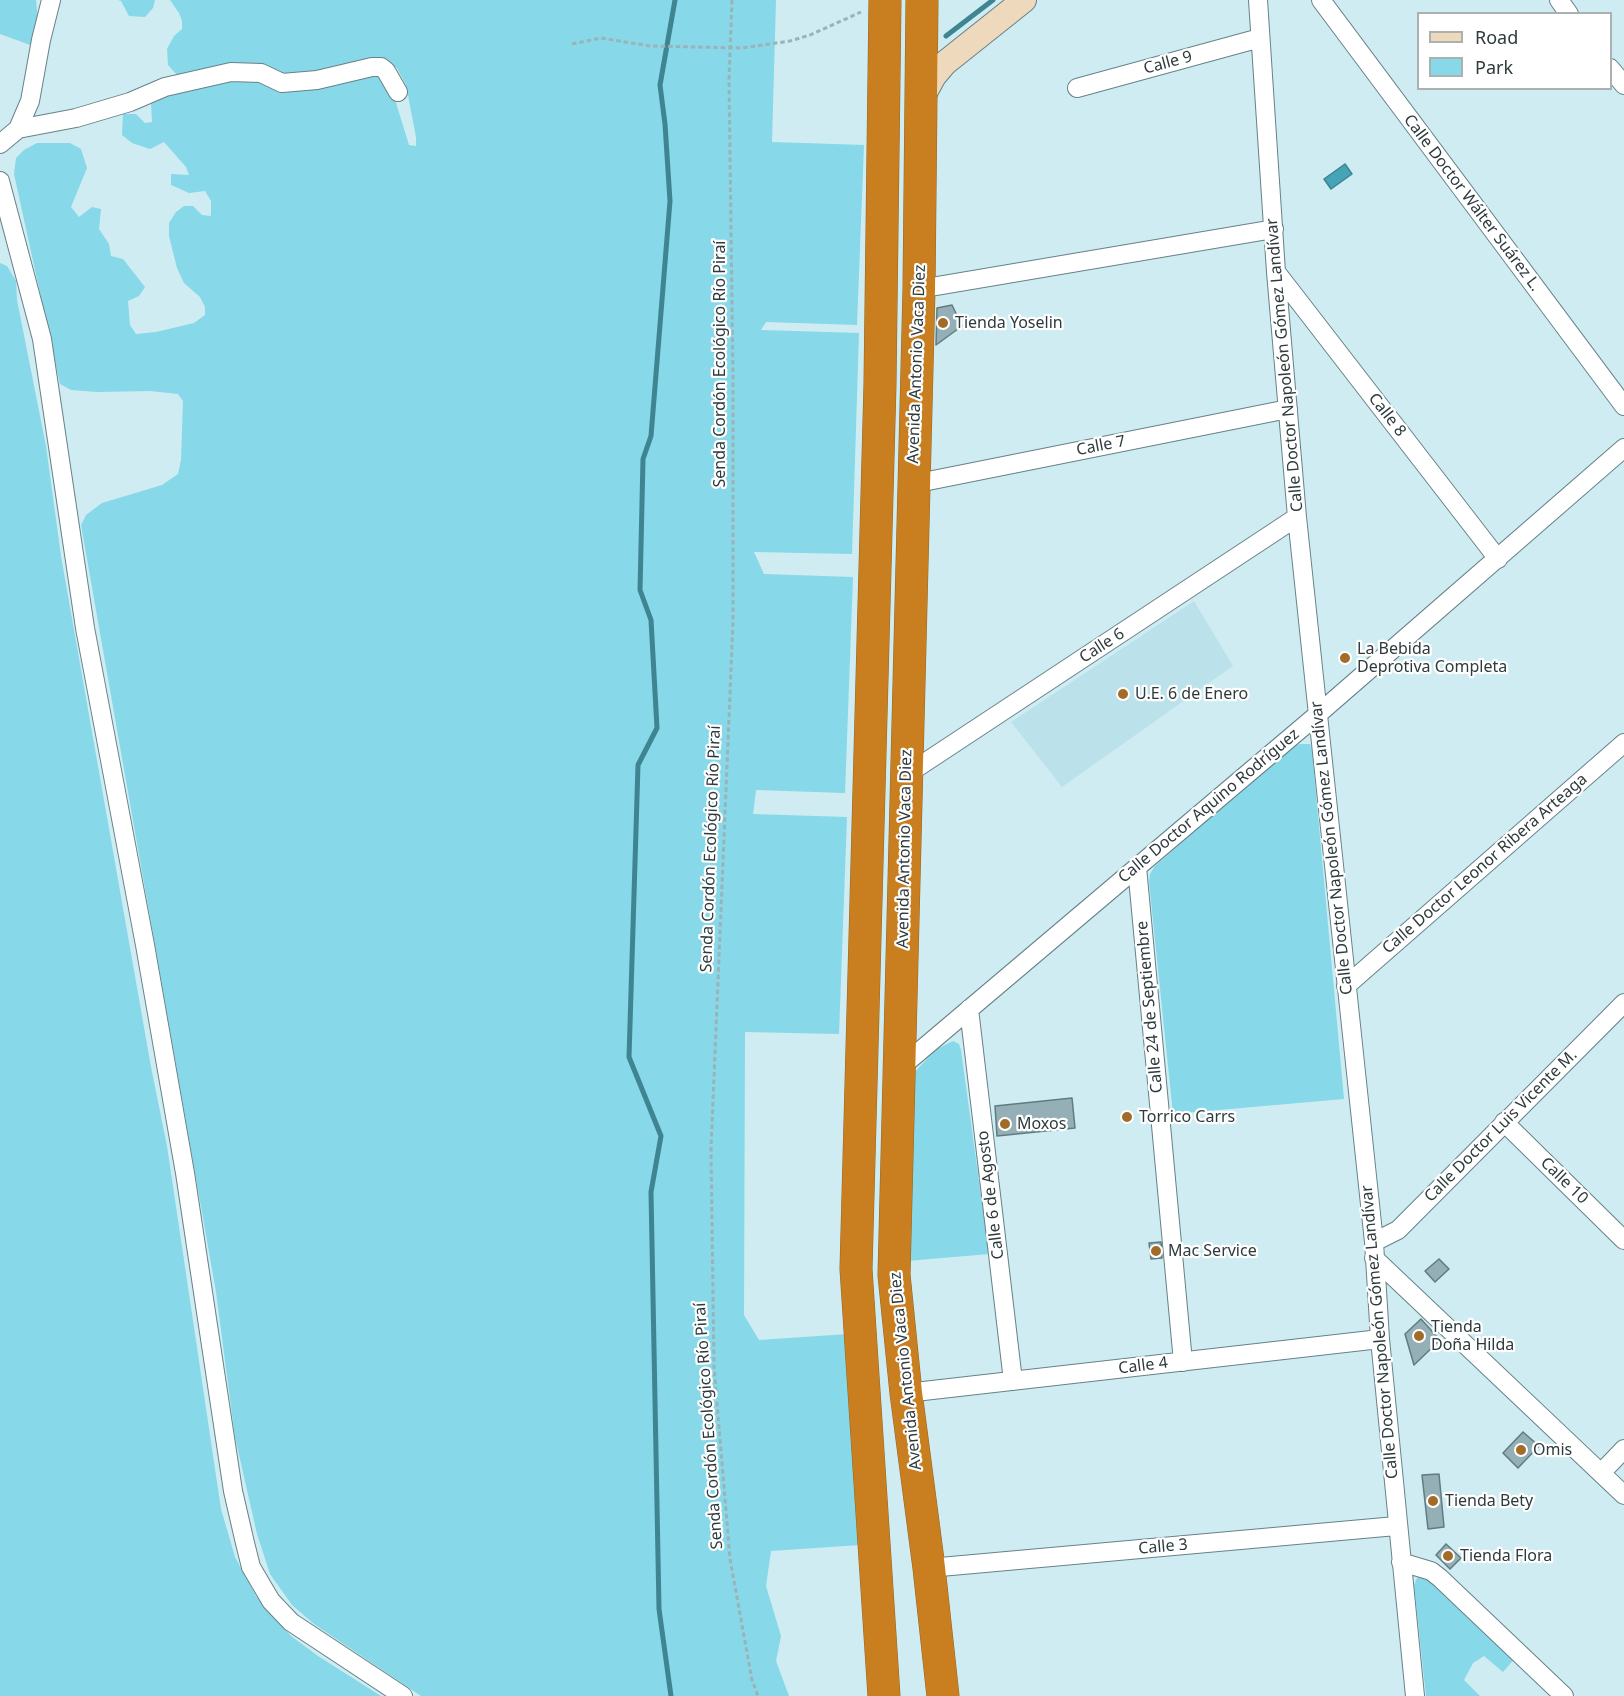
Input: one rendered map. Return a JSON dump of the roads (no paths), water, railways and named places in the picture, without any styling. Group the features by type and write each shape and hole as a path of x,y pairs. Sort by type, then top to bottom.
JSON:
{"highway":[{"name":"Avenida Antonio Vaca Diez","path":"922,0 919,289 894,1275 943,1696"},
{"path":"884,1696 856,1269 880,384 885,1"},
{"path":"880,384 888,400 888,478 895,486 913,484"}],"main road":[{"path":"922,98 934,76 945,63 1024,0"}],"street":[{"path":"0,144 18,129 30,101 51,0"},
{"name":"Calle Doctor Napoleón Gómez Landívar","path":"1258,0 1276,272 1288,409 1317,715 1374,1250 1396,1526 1414,1696"},
{"name":"Calle Doctor Wálter Suárez L.","path":"1321,0 1624,406"},
{"path":"1558,0 1567,12"},
{"name":"Calle 9","path":"1077,88 1260,38"},
{"path":"18,129 76,118 130,102 165,87 231,72 261,73 282,83 317,80 372,67 381,68 386,71 398,92"},
{"path":"1612,69 1624,85"},
{"path":"0,181 42,339 85,628 185,1173 232,1491 251,1567 271,1601 291,1622 404,1696"},
{"path":"919,289 1274,229"},
{"name":"Calle 8","path":"1276,272 1498,558"},
{"name":"Calle 7","path":"913,484 1288,409"},
{"name":"Calle Doctor Aquino Rodríguez","path":"901,1067 1317,715 1624,448"},
{"name":"Calle 6","path":"906,775 1298,517"},
{"name":"Calle Doctor Leonor Ribera Arteaga","path":"1346,986 1624,742"},
{"name":"Calle 24 de Septiembre","path":"1137,867 1183,1362"},
{"name":"Calle Doctor Luis Vicente M.","path":"1374,1250 1398,1230 1624,1003"},
{"name":"Calle 6 de Agosto","path":"969,1009 1013,1381"},
{"name":"Calle 10","path":"1504,1122 1624,1240"},
{"path":"1374,1250 1624,1495"},
{"name":"Calle 4","path":"906,1393 1380,1339"},
{"path":"1601,1473 1624,1449"},
{"name":"Calle 3","path":"929,1568 1396,1526"},
{"path":"1401,1562 1431,1571 1440,1578 1564,1696"}],"waterway":[{"path":"671,1696 659,1609 651,1192 661,1136 629,1057 638,765 657,728 651,620 640,590 643,459 651,436 670,201 660,85 675,0"},
{"path":"946,36 993,0"}],"place":[{"name":"Tienda Yoselin","path":"943,323"},
{"name":"La Bebida Deprotiva Completa","path":"1345,658"},
{"name":"U.E. 6 de Enero","path":"1123,694"},
{"name":"Torrico Carrs","path":"1127,1117"},
{"name":"Moxos","path":"1005,1124"},
{"name":"Mac Service","path":"1156,1251"},
{"name":"Tienda Doña Hilda","path":"1419,1336"},
{"name":"Omis","path":"1521,1450"},
{"name":"Tienda Bety","path":"1433,1501"},
{"name":"Tienda Flora","path":"1448,1556"}]}
